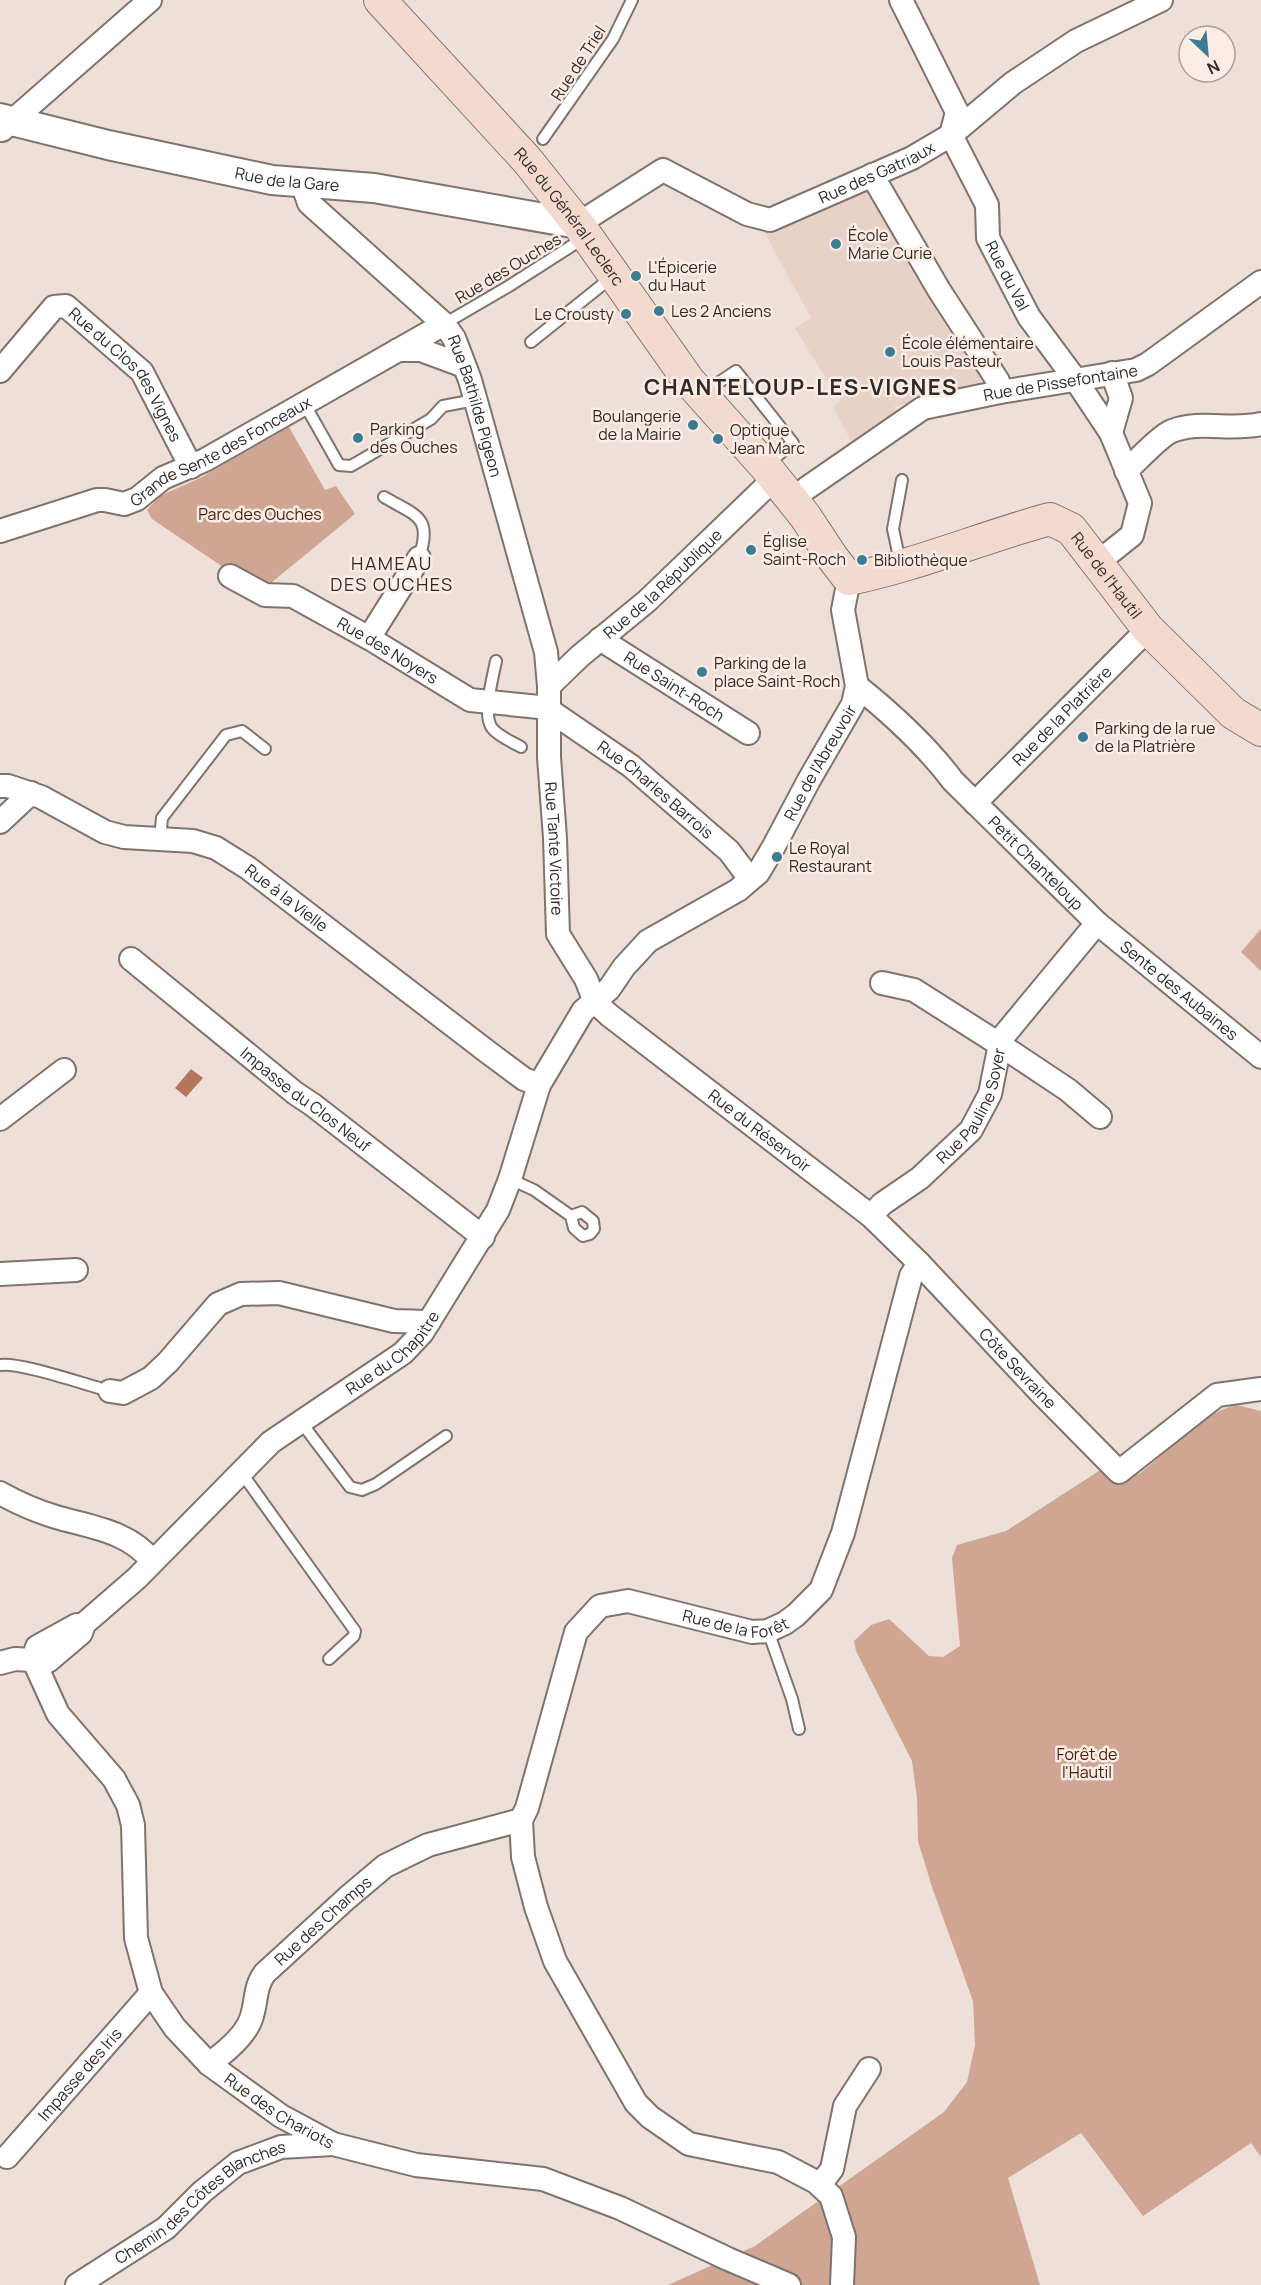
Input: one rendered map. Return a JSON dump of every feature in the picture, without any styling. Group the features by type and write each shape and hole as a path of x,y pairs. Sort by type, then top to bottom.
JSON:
{"main road":[{"name":"Rue du Général Leclerc","path":"380,0 527,160 583,230 689,381 777,482 849,579"},
{"name":"Rue de l'Hautil","path":"849,579 901,566 1012,529 1050,519 1071,529 1148,629 1233,713 1261,730"}],"street":[{"path":"4,124 150,0"},
{"path":"901,0 957,112 951,135"},
{"name":"Rue des Gatriaux","path":"583,230 663,170 747,214 770,220 912,158 951,135 1013,84 1076,41 1161,0"},
{"name":"Rue de la Gare","path":"4,124 272,180 374,188 583,230"},
{"name":"Rue du Val","path":"951,135 987,205 988,238 1029,317 1075,379 1110,433 1140,503 1132,535 1097,563"},
{"path":"872,175 945,300 998,381 1000,392"},
{"name":"Rue Bathilde Pigeon","path":"302,183 309,203 444,324 454,338 475,400 546,652 549,686"},
{"name":"Rue de Pissefontaine","path":"777,482 807,488 923,408 1000,392 1136,370 1148,364 1261,282"},
{"name":"Rue du Clos des Vignes","path":"0,371 54,307 66,306 142,372 191,467"},
{"name":"Grande Sente des Fonceaux","path":"0,531 97,500 124,504 137,499 163,478 191,467 444,324"},
{"path":"398,350 421,350 464,366"},
{"path":"1110,433 1121,398 1112,373"},
{"path":"1126,471 1171,431 1194,427 1222,428 1261,424"},
{"name":"Rue de la République","path":"549,686 600,639 647,601 777,482"},
{"path":"369,638 419,558"},
{"name":"Rue des Noyers","path":"230,576 265,595 293,596 369,638 470,700 549,710"},
{"name":"Rue de l'Abreuvoir","path":"595,1002 648,941 738,890 758,873 774,848 809,780 853,704 857,686 843,610 849,579"},
{"name":"Rue de la Platrière","path":"975,803 1148,629"},
{"name":"Rue Saint-Roch","path":"600,639 748,733"},
{"name":"Rue Tante Victoire","path":"549,686 549,757 555,838 558,934 586,979 595,1002"},
{"name":"Petit Chanteloup","path":"857,686 883,707 939,762 953,781 1098,923"},
{"name":"Rue Charles Barrois","path":"549,710 631,766 729,851 750,879"},
{"name":"Rue à la Vielle","path":"0,786 31,794 77,815 105,832 124,837 193,841 216,848 248,868 524,1079 540,1085"},
{"path":"0,822 31,794"},
{"name":"Rue Pauline Soyer","path":"871,1216 882,1204 920,1178 971,1130 990,1094 1001,1039 1098,923"},
{"name":"Sente des Aubaines","path":"1098,923 1261,1057"},
{"name":"Impasse du Clos Neuf","path":"131,959 295,1093 483,1237"},
{"path":"882,983 914,990 1068,1090 1100,1117"},
{"name":"Rue du Chapitre","path":"33,1659 48,1661 81,1633 84,1624 137,1578 272,1442 403,1353 422,1332 498,1210 540,1085 583,1011 595,1002"},
{"name":"Rue du Réservoir","path":"595,1002 871,1216 920,1263"},
{"path":"0,1119 64,1070"},
{"name":"Côte Sevraine","path":"920,1263 1041,1393 1119,1472 1217,1395 1261,1389"},
{"name":"Rue de la Forêt","path":"842,2285 844,2237 831,2196 820,2185 778,2162 689,2144 650,2117 636,2103 555,1961 536,1907 524,1857 521,1820 527,1808 576,1632 600,1606 628,1601 752,1632 768,1631 786,1623 821,1590 843,1533 910,1276 920,1263"},
{"path":"0,1274 76,1270"},
{"path":"110,1391 123,1393 151,1378 168,1362 218,1304 241,1294 268,1291 394,1321 429,1322"},
{"path":"0,1493 53,1516 117,1534 142,1548 152,1561"},
{"path":"0,1663 15,1659 33,1659"},
{"name":"Rue des Chariots","path":"33,1659 58,1714 114,1779 128,1805 133,1825 136,1938 151,1993 175,2028 209,2064 281,2116 333,2144 416,2164 543,2179 620,2208 789,2285"},
{"name":"Rue des Champs","path":"209,2064 228,2050 251,2020 257,1988 265,1973 385,1866 428,1845 521,1820"},
{"name":"Impasse des Iris","path":"7,2157 151,1993"},
{"path":"820,2185 831,2169 845,2106 869,2069"},
{"name":"Chemin des Côtes Blanches","path":"77,2285 166,2228 202,2192 238,2163 280,2147 333,2144"}],"lane":[{"name":"Rue de Triel","path":"543,139 613,39 632,0"},
{"name":"Rue des Ouches","path":"444,324 509,286 583,230"},
{"path":"531,342 614,275"},
{"path":"700,394 736,371 793,442 777,482"},
{"path":"304,403 339,465 351,466 431,419 443,406 475,400"},
{"path":"901,566 893,529 902,480"},
{"path":"384,497 418,517 423,524 424,542 419,558"},
{"path":"496,661 488,703 489,719 492,728 520,747"},
{"path":"160,838 162,818 226,735 242,731 265,749"},
{"path":"510,1179 534,1190 571,1216"},
{"path":"0,1365 6,1364 38,1371 110,1391"},
{"path":"301,1422 350,1486 362,1490 376,1484 446,1436"},
{"path":"240,1472 355,1631 354,1636 329,1659"},
{"path":"768,1631 792,1699 799,1729"}],"shaded area":[{"name":"École élémentaire Louis Pasteur","path":"865,182 984,377 976,386 894,407 897,413 852,442 833,407 840,401 795,328 811,318 762,228"},
{"path":"191,1069 203,1078 186,1097 175,1088"}],"green space":[{"name":"Parc des Ouches","path":"289,427 325,490 336,486 355,514 260,592 152,519 147,510 160,496 202,477"},
{"path":"1261,929 1261,971 1241,952"},
{"name":"Forêt de l'Hautil","path":"1237,1405 1261,1411 1261,2157 1251,2143 1143,2216 1081,2133 1008,2178 1040,2285 668,2285 755,2246 944,2112 967,2082 975,2045 973,2001 918,1841 917,1798 912,1761 856,1651 854,1641 871,1625 889,1619 929,1656 943,1657 960,1646 952,1558 957,1545 1006,1531 1102,1469 1128,1476 1139,1474 1197,1424 1209,1416"}],"place":[{"name":"École Marie Curie","path":"836,244"},
{"name":"L'Épicerie du Haut","path":"636,276"},
{"name":"Les 2 Anciens","path":"659,311"},
{"name":"Le Crousty","path":"626,314"},
{"name":"École élémentaire Louis Pasteur","path":"890,352"},
{"name":"Boulangerie de la Mairie","path":"693,425"},
{"name":"Parking des Ouches","path":"358,438"},
{"name":"Optique Jean Marc","path":"718,439"},
{"name":"Église Saint-Roch","path":"751,550"},
{"name":"Bibliothèque","path":"862,560"},
{"name":"Parking de la place Saint-Roch","path":"702,672"},
{"name":"Parking de la rue de la Platrière","path":"1083,737"},
{"name":"Le Royal Restaurant","path":"777,857"}],"district":[{"name":"CHANTELOUP-LES-VIGNES","path":"801,387"},
{"name":"HAMEAU DES OUCHES","path":"392,573"}]}
